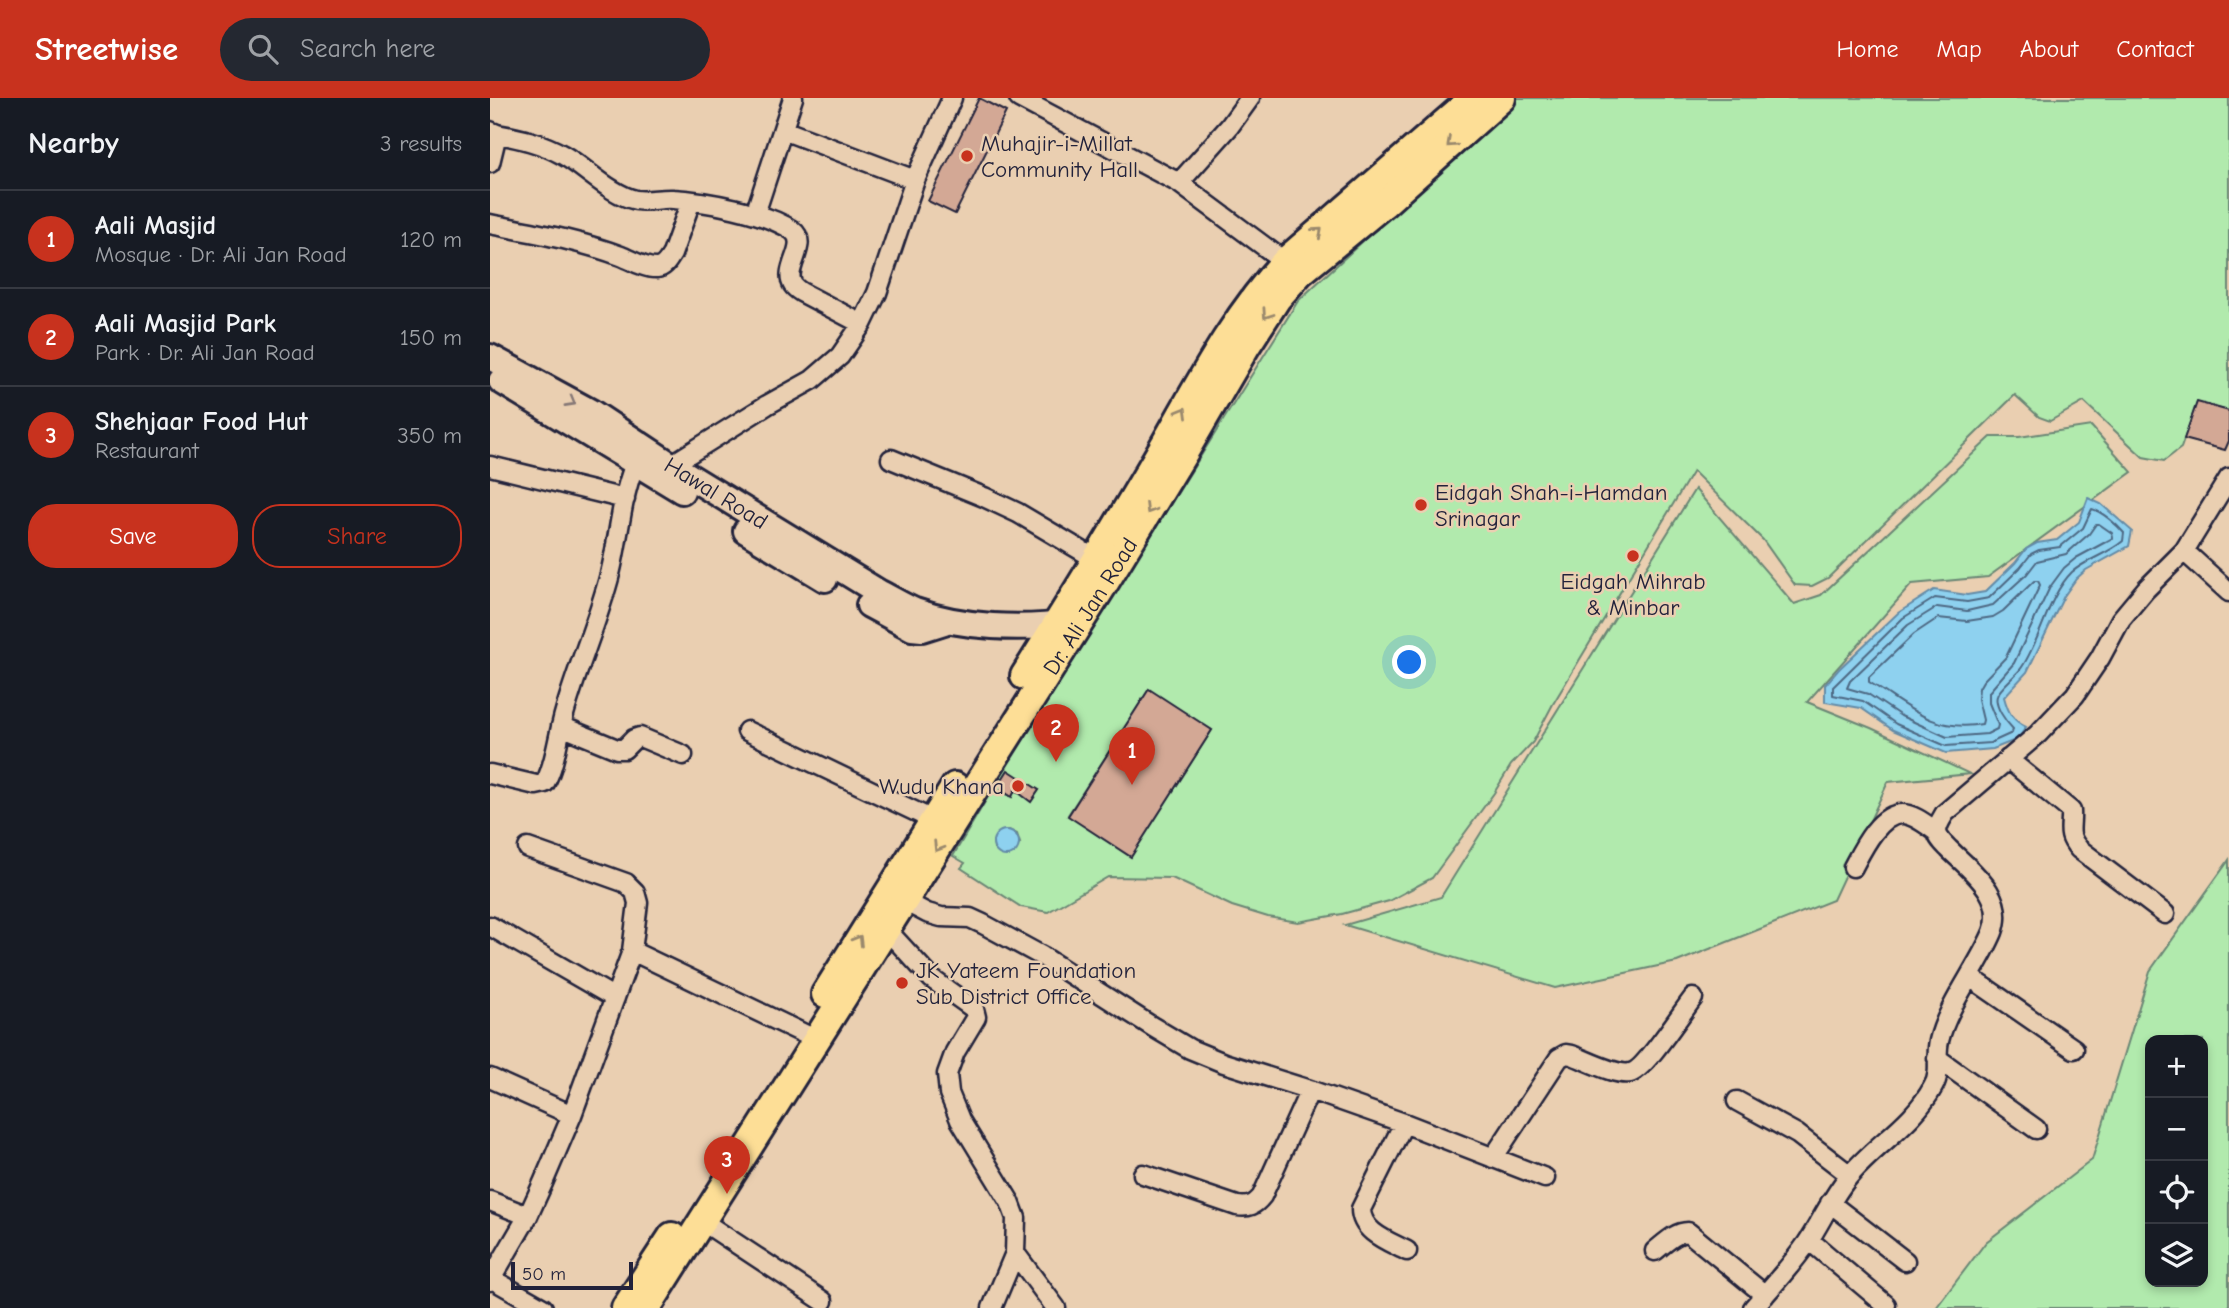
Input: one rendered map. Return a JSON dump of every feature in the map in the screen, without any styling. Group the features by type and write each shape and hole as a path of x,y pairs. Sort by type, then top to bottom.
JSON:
{"main road":[{"name":"Dr. Ali Jan Road","path":"1292,267 1473,98"},
{"name":"Dr. Ali Jan Road","path":"625,1308 904,901 995,740 1105,565 1211,365 1258,294 1292,267 1384,204 1502,98"},
{"name":"Hawal Road","path":"490,357 591,412 639,454 671,465 880,593 911,609 948,621 1017,626 1068,624"},
{"name":"Hawal Road","path":"490,376 639,454 899,623 922,629 948,621"},
{"name":"Dr. Ali Jan Road","path":"647,1308 702,1221 933,820 995,740"}],"street":[{"path":"755,214 793,98"},
{"path":"671,465 812,380 840,356 862,324 877,293 915,180 953,98"},
{"path":"1019,98 1179,183 1292,267"},
{"path":"1179,183 1229,127 1250,98"},
{"path":"783,130 915,180"},
{"path":"490,163 494,132 546,146 564,155 621,195 637,200 691,201 755,214 790,229 797,235 799,243 790,277 793,285 801,292 862,324"},
{"path":"490,224 561,238 660,268 671,254 691,201"},
{"path":"490,775 536,785 545,783 551,774 561,726 609,577 625,499 639,454"},
{"path":"891,460 1018,513 1105,565"},
{"path":"490,466 625,499"},
{"path":"1937,832 1945,813 2038,734 2075,695 2100,658 2121,619 2184,551 2229,478"},
{"path":"2184,551 2229,592"},
{"path":"561,726 617,748 624,749 640,737 683,755"},
{"path":"747,731 933,820"},
{"path":"2008,759 2071,811 2071,840 2078,849 2165,914"},
{"path":"1655,1251 1673,1236 1688,1232 1759,1301 1808,1240 1830,1202 1850,1175 1923,1104 1935,1085 1939,1071 1939,1041 1994,929 1997,910 1989,890 1942,843 1937,832 1911,816 1902,814 1891,817 1879,826 1867,840 1853,867"},
{"path":"528,848 626,883 635,892 638,903 632,951 572,1115 528,1216 491,1280 543,1308"},
{"path":"904,901 927,913 942,917 970,918 983,924 1042,956 1190,1049 1224,1063 1404,1123 1545,1178"},
{"path":"490,926 615,998"},
{"path":"886,929 932,979 974,1009 976,1017 955,1052 947,1073 949,1093 960,1120 1010,1202 1016,1219 1015,1253 992,1308"},
{"path":"632,951 810,1036"},
{"path":"1970,977 2074,1049"},
{"path":"1493,1158 1559,1058 1566,1054 1572,1055 1622,1073 1632,1073 1640,1068 1693,998"},
{"path":"1937,1058 2036,1129"},
{"path":"490,1078 572,1115"},
{"path":"1143,1174 1237,1206 1255,1204 1262,1196 1310,1090"},
{"path":"1737,1101 1797,1134 1850,1175"},
{"path":"1404,1123 1361,1209 1361,1219 1366,1227 1406,1251"},
{"path":"490,1200 528,1216"},
{"path":"1830,1202 1905,1261"},
{"path":"702,1221 823,1301"},
{"path":"1808,1240 1886,1305"},
{"path":"1015,1253 1056,1308"}],"green space":[{"name":"Eidgah Shah-i-Hamdan Srinagar","path":"1518,98 2229,98 2229,411 2197,403 2181,448 2164,461 2143,457 2084,402 2050,421 2039,417 2015,395 1828,578 1812,586 1795,585 1763,540 1693,471 1533,742 1511,765 1494,793 1432,878 1389,901 1298,922 1268,917 1232,906 1172,878 1108,877 1048,912 1021,907 961,868 965,863 953,856 1005,768 1298,301","holes":["1149,690 1212,730 1131,856 1068,815","1001,781 1039,790 1031,801 1015,790 1011,797 1001,790 1005,783","1009,830 1017,834 1020,843 994,849 993,841 1001,831"]},
{"path":"2091,426 2132,472 1988,577 1912,584 1807,702 1970,774 1888,782 1833,900 1677,962 1555,988 1345,925 1441,897 1695,489 1794,604 1821,595 1991,437 2019,437"},
{"path":"2229,860 2229,1308 1936,1308 1986,1242 2092,1160 2150,971"}],"water":[{"path":"2088,498 2101,504 2132,531 2129,546 2086,570 2076,579 2064,596 2027,672 2004,697 2011,715 2026,727 2018,739 1993,749 1946,753 1893,730 1861,708 1825,702 1825,685 1898,613 1934,590 1967,595 1985,592 2026,549 2037,543 2057,540 2079,522"},
{"path":"1006,830 1015,834 1019,843 1015,852 1006,856 997,852 993,843 997,834"}],"building":[{"name":"Muhajir-i-Millat Community Hall","path":"979,98 1006,112 955,214 928,201"},
{"path":"2197,402 2229,411 2229,441 2225,450 2184,439"},
{"path":"1149,689 1212,730 1131,857 1068,816"},
{"name":"Wudu Khana","path":"1008,770 1039,790 1031,802 1015,790 1012,797 1001,790 1005,783 1001,781"}],"place":[{"name":"Muhajir-i-Millat Community Hall","path":"967,156"},
{"name":"Eidgah Shah-i-Hamdan Srinagar","path":"1421,505"},
{"name":"Eidgah Mihrab & Minbar","path":"1633,556"},
{"name":"Aali Masjid Park","path":"1056,762"},
{"name":"Aali Masjid","path":"1132,785"},
{"name":"Wudu Khana","path":"1018,786"},
{"name":"JK Yateem Foundation Sub District Office","path":"902,983"},
{"name":"Shehjaar Food Hut","path":"727,1194"}]}
